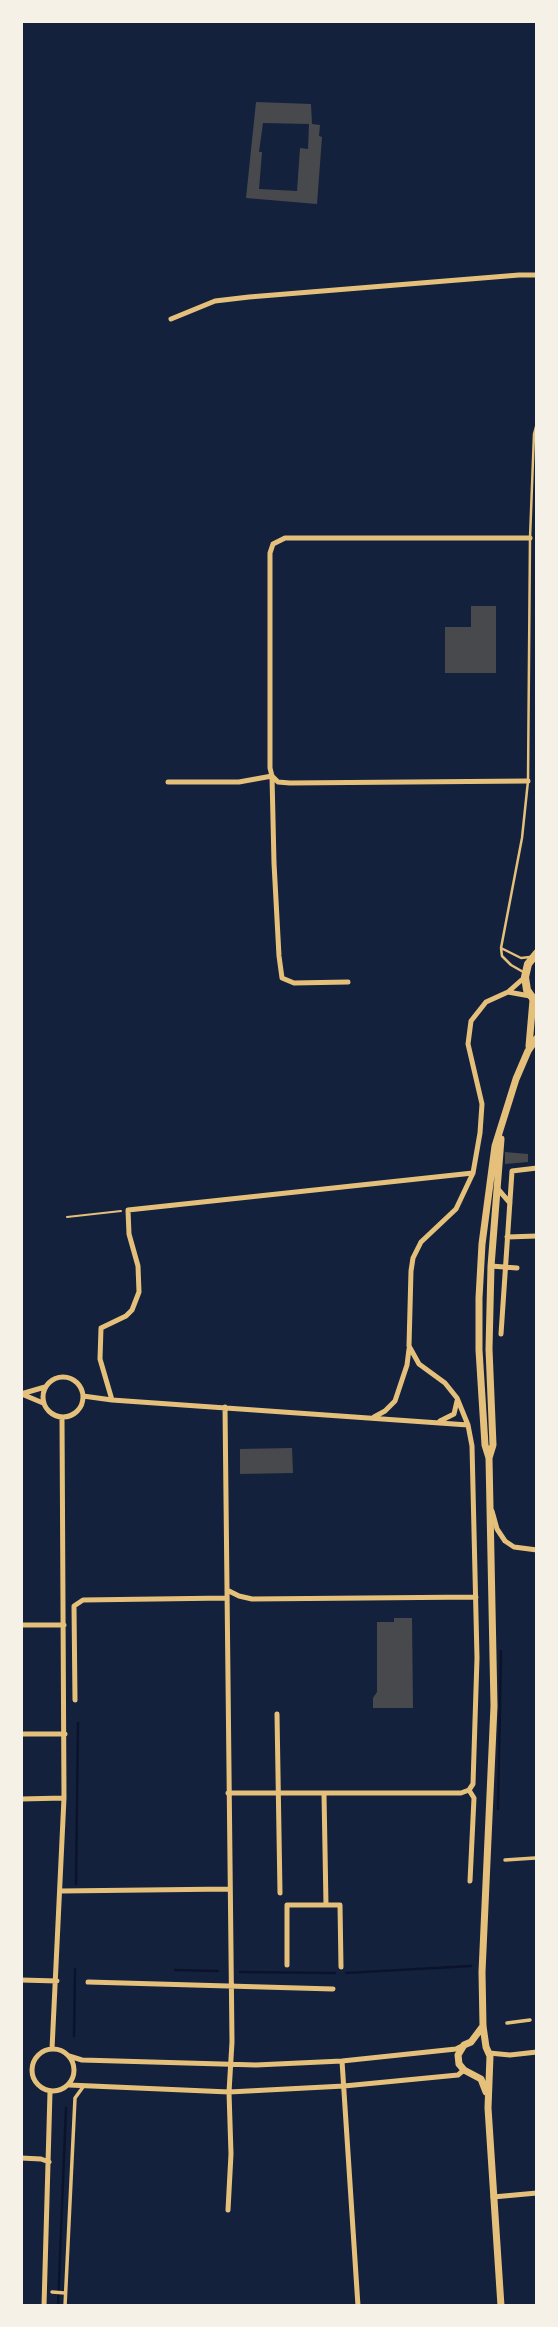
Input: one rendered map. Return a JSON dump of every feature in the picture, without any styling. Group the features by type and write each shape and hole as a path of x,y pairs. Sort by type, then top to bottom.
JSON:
{"main road":[{"path":"501,2306 487,2094 489,2063 483,2026 482,1941 494,1706 489,1458 485,1445 479,1350 482,1244 490,1175 502,1124 528,1051 533,1025 533,1000 525,975 535,955"},
{"path":"528,1051 537,1038"},
{"path":"489,1458 493,1446 489,1349 491,1266 502,1124"},
{"path":"482,1244 491,1266"},
{"path":"483,2026 458,2055 459,2064 464,2070 481,2079 487,2094"},
{"path":"468,2044 481,2043 487,2050"},
{"path":"473,2074 485,2070 489,2063"}],"street":[{"path":"171,319 226,299 537,275"},
{"path":"348,982 294,983 282,978 270,768 270,554 276,541 285,538 530,538"},
{"path":"272,776 278,782 290,783 528,781"},
{"path":"168,782 239,782 272,776"},
{"path":"366,1419 379,1415 390,1407 407,1365 414,1254 425,1238 456,1209 473,1173 482,1104 468,1044 468,1032 474,1015 481,1006 508,992 525,975"},
{"path":"508,992 533,1000"},
{"path":"501,1334 512,1171 537,1168"},
{"path":"112,1400 100,1359 102,1328 126,1316 132,1310 139,1292 138,1266 129,1234 128,1210 473,1173"},
{"path":"497,1188 510,1203"},
{"path":"507,1237 537,1236"},
{"path":"491,1266 517,1268"},
{"path":"228,1793 461,1793 469,1790 473,1784 477,1713 476,1597 472,1454 468,1424 457,1398 445,1383 419,1364 409,1346"},
{"path":"407,1365 419,1364"},
{"path":"65,1377 75,1381 83,1396 77,1411 62,1417 52,1414 43,1403 21,1394 45,1387 53,1379 65,1377"},
{"path":"43,1403 45,1387"},
{"path":"83,1396 366,1419 468,1424"},
{"path":"435,1423 454,1414 457,1398"},
{"path":"225,1407 232,2042 228,2210"},
{"path":"390,1407 393,1417 400,1421"},
{"path":"52,2049 64,1798 62,1417"},
{"path":"490,1505 505,1541 514,1547 537,1549"},
{"path":"227,1590 252,1599 476,1597"},
{"path":"75,1700 74,1605 83,1600 227,1598"},
{"path":"21,1625 64,1625"},
{"path":"277,1714 280,1893"},
{"path":"21,1734 65,1734"},
{"path":"469,1790 474,1798 470,1881"},
{"path":"324,1794 326,1905"},
{"path":"21,1799 64,1798"},
{"path":"505,1860 535,1858"},
{"path":"61,1891 229,1889"},
{"path":"287,1965 287,1905 340,1905 341,1967"},
{"path":"21,1980 57,1981"},
{"path":"88,1982 333,1989"},
{"path":"507,2023 530,2020"},
{"path":"69,2056 74,2065 74,2076 69,2085 60,2091 50,2092 40,2088 33,2079 31,2068 42,2052 52,2049 61,2050 82,2060 230,2065 342,2061 456,2049 468,2044"},
{"path":"487,2050 510,2055 537,2052"},
{"path":"342,2061 358,2306"},
{"path":"69,2085 229,2092 344,2086 458,2075 464,2070"},
{"path":"65,2306 75,2098 84,2085"},
{"path":"44,2306 50,2092"},
{"path":"21,2158 49,2162"},
{"path":"493,2197 537,2193"},
{"path":"54,2292 64,2293"}],"lane":[{"path":"525,975 502,956 501,948 522,838 528,781 530,538 534,434 537,424"},
{"path":"501,948 521,958 535,955"}],"path":[{"path":"67,1217 128,1210"}],"building":[{"path":"256,102 311,104 312,124 320,125 319,136 322,137 317,204 246,198","holes":["263,123 309,124 308,149 300,148 297,191 259,189 262,152 259,152"]},
{"path":"471,606 496,606 496,673 445,673 445,627 471,627"},
{"path":"505,1152 528,1154 528,1162 505,1164"},
{"path":"292,1448 293,1473 240,1474 240,1449"},
{"path":"394,1618 412,1618 413,1708 373,1708 373,1698 377,1692 377,1622 394,1622"}],"waterway":[{"path":"498,1809 501,1651"},
{"path":"76,1884 78,1723"},
{"path":"346,1973 471,1966"},
{"path":"74,2036 75,1969"},
{"path":"175,1970 218,1971"},
{"path":"240,1972 335,1973"},
{"path":"58,2306 66,2108"}]}
